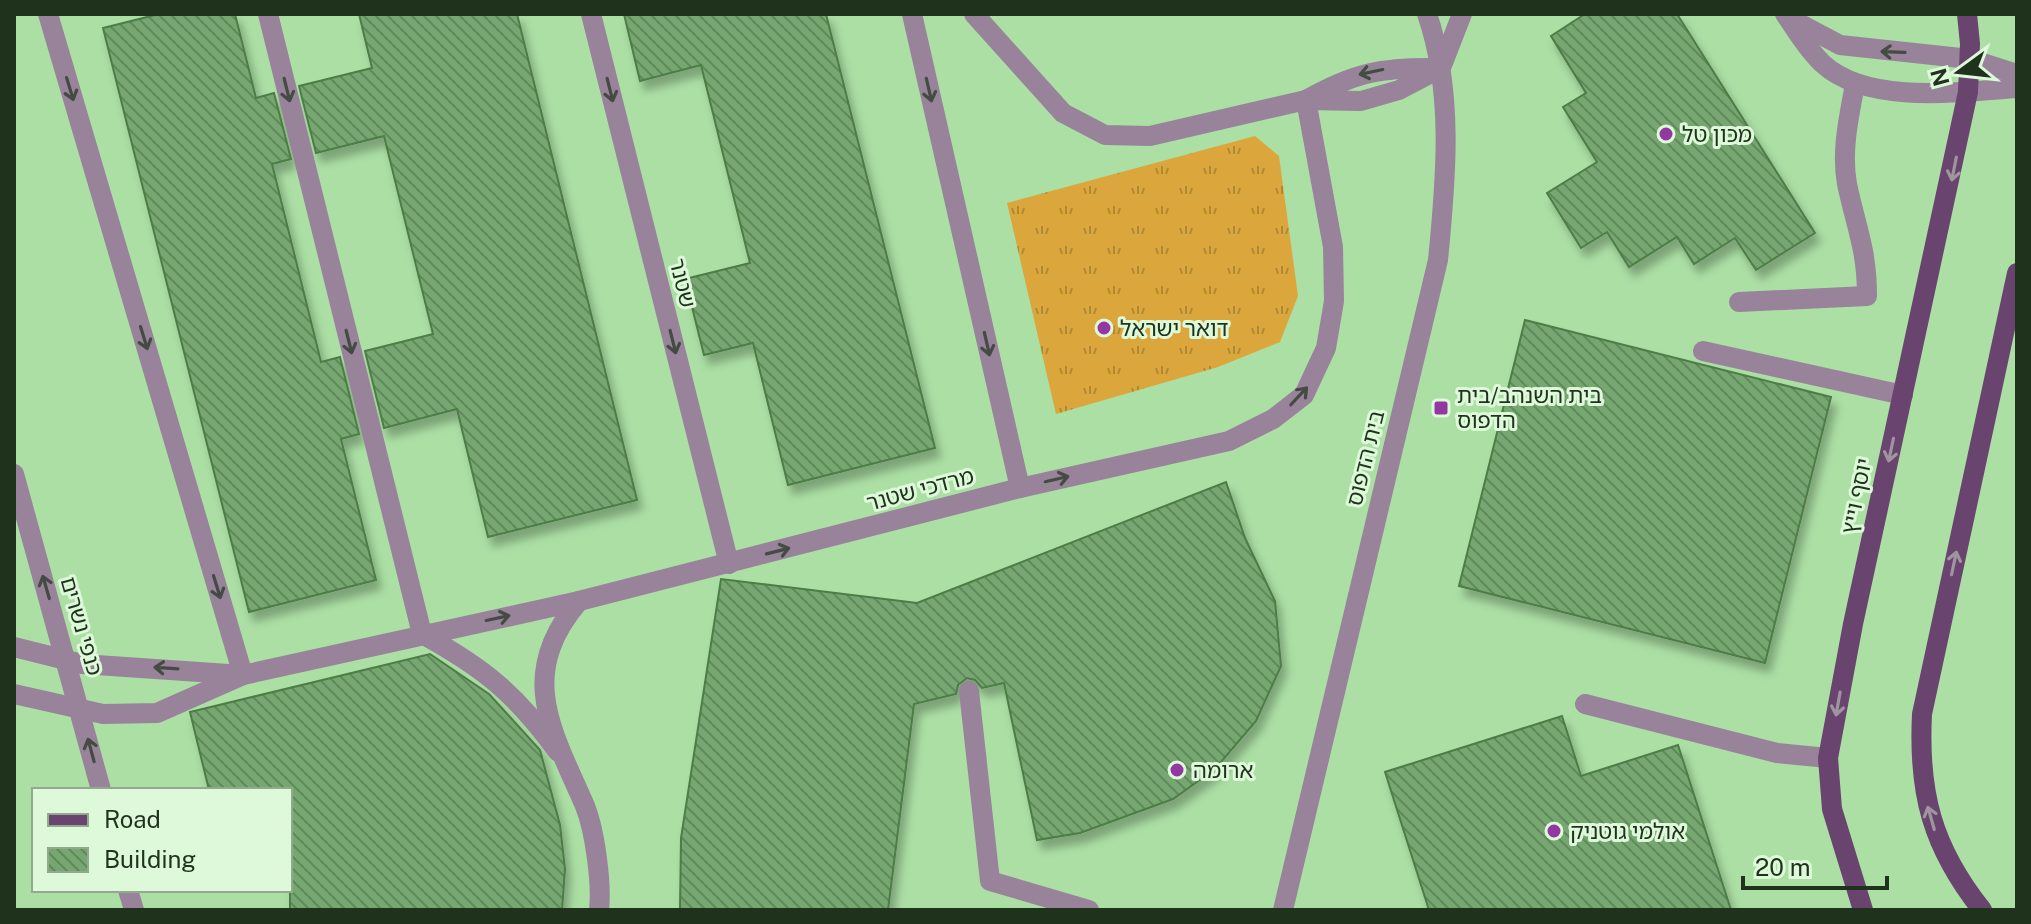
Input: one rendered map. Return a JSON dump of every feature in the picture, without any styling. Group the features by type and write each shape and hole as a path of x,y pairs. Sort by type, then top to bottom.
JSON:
{"main road":[{"name":"יוסף וייץ","path":"1863,910 1832,809 1828,758 1968,92 1970,59 1967,14"},
{"path":"1982,910 1939,846 1926,802 1920,759 1922,714 2017,273"}],"street":[{"path":"48,14 243,675"},
{"path":"268,14 422,634 493,677 531,714 558,752 586,810 601,893 599,910"},
{"name":"שטנר","path":"591,14 729,564"},
{"path":"912,14 1020,488"},
{"path":"974,14 1063,113 1105,135 1150,136 1306,100 1361,101 1378,97 1441,68 1462,14"},
{"name":"בית הדפוס","path":"1283,910 1438,260 1447,176 1441,68 1427,14"},
{"path":"1786,14 1814,34 1840,45 1970,59 2017,74"},
{"path":"1786,14 1825,66 1855,84 1894,90 1968,92 2017,88"},
{"path":"1739,302 1867,296 1867,261 1847,185 1845,156 1855,84"},
{"name":"מרדכי שטנר","path":"14,694 80,711 132,716 157,713 243,675 579,601 1020,488 1229,441 1273,419 1304,395 1326,348 1334,301 1333,247 1306,100"},
{"path":"1703,351 1903,395"},
{"name":"כנפי נשרים","path":"14,474 100,788"},
{"path":"558,752 543,699 545,657 561,622 579,601"},
{"name":"מרדכי שטנר","path":"14,647 67,662 243,675"},
{"path":"969,691 990,881 1089,910"},
{"path":"1585,704 1777,753 1828,758"}],"green space":[{"path":"1255,136 1279,156 1298,296 1280,342 1218,367 1056,414 1007,203"}],"building":[{"path":"159,14 235,14 256,98 274,93 291,159 272,164 321,362 340,357 359,434 341,439 376,580 249,612 103,28"},
{"path":"359,14 517,14 637,500 488,537 457,409 384,428 365,351 433,334 384,136 316,153 299,86 372,68"},
{"path":"624,14 826,14 935,448 788,485 753,343 704,355 685,279 750,263 701,65 640,81"},
{"name":"מכון טל","path":"1585,14 1677,14 1815,233 1756,270 1735,238 1694,264 1677,237 1629,267 1607,232 1581,248 1547,193 1597,162 1563,107 1586,93 1551,36"},
{"path":"1525,320 1831,397 1765,663 1459,586"},
{"path":"1226,482 1245,538 1275,601 1281,666 1256,721 1215,769 1173,799 1080,833 1037,840 1004,683 982,688 975,680 967,678 958,685 956,694 914,704 888,910 680,910 681,838 721,579 917,603"},
{"path":"430,654 489,694 540,750 560,825 565,869 562,910 290,910 292,788 209,788 190,712"},
{"name":"אולמי גוטניק","path":"1562,716 1581,776 1678,745 1731,910 1429,910 1385,772"}],"place":[{"name":"מכון טל","path":"1666,134"},
{"name":"דואר ישראל","path":"1104,328"},
{"name":"בית השנהב/בית הדפוס","path":"1441,408"},
{"name":"ארומה","path":"1177,770"},
{"name":"אולמי גוטניק","path":"1554,831"}]}
